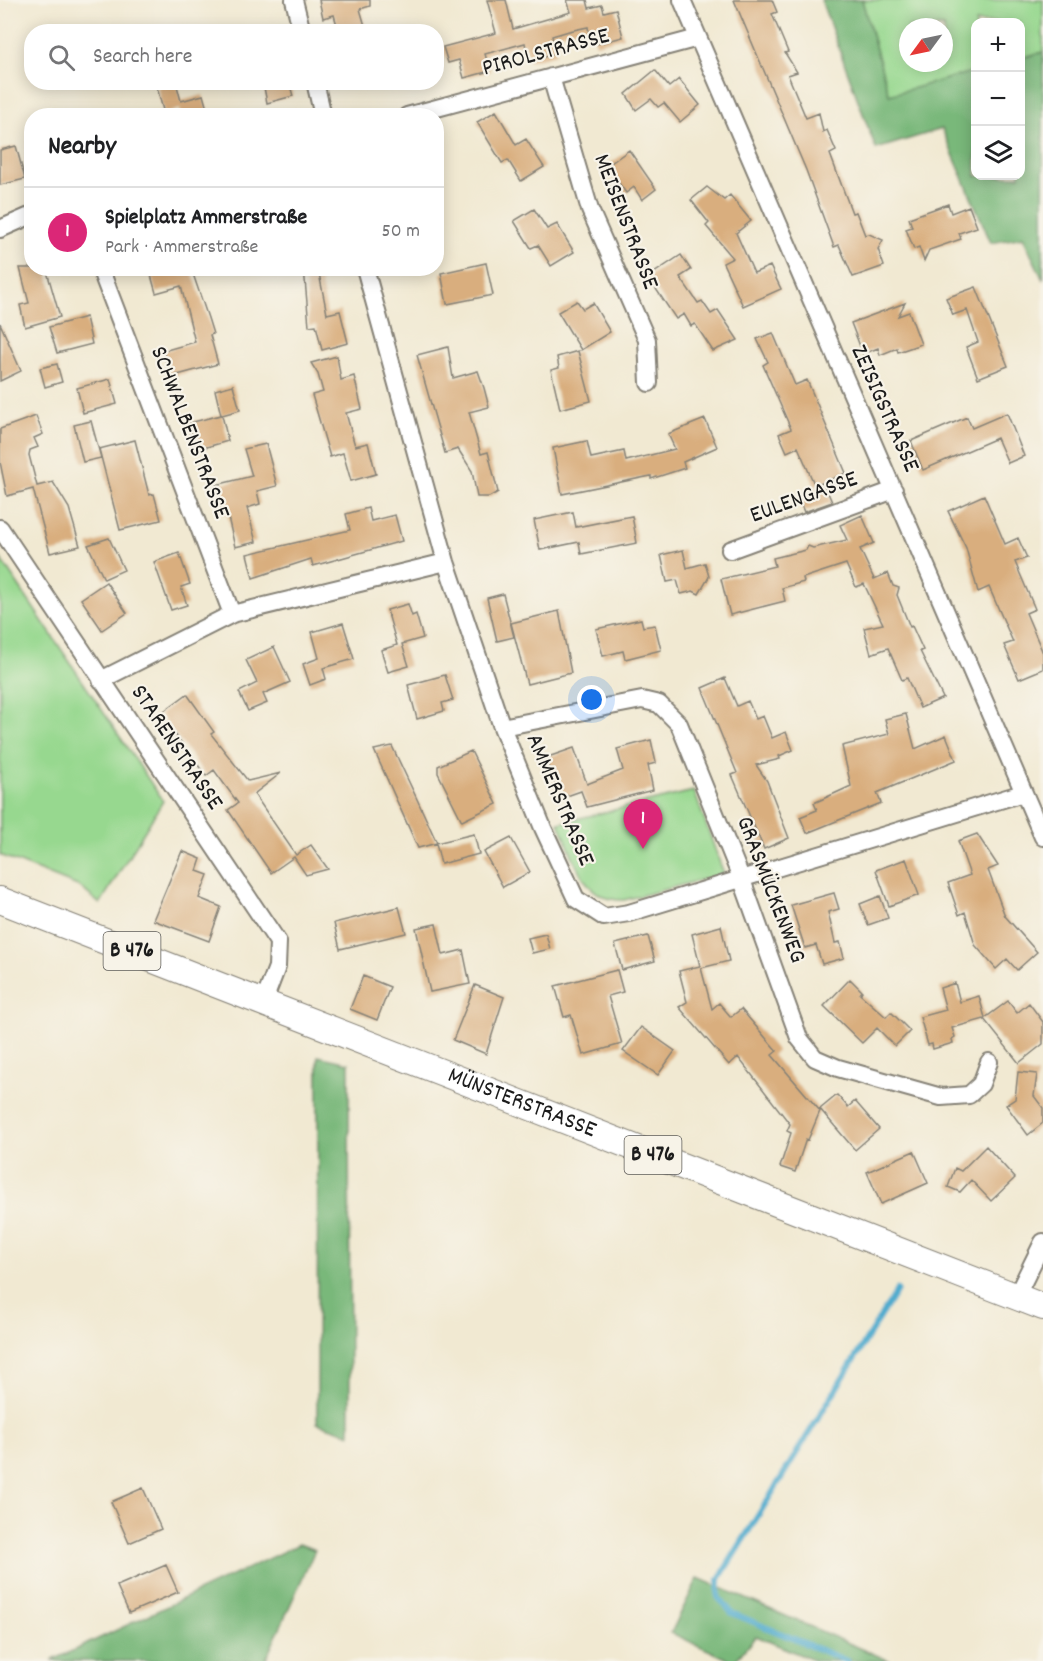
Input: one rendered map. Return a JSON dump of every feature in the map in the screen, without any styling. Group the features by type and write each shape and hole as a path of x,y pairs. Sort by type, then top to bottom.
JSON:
{"main road":[{"name":"MÜNSTERSTRASSE","path":"0,900 264,1001 1043,1307"}],"street":[{"path":"294,0 300,24"},
{"name":"ZEISIGSTRASSE","path":"682,0 1043,837"},
{"name":"PIROLSTRASSE","path":"437,108 698,38"},
{"name":"MEISENSTRASSE","path":"551,77 590,210 647,340 649,383"},
{"path":"317,90 321,108"},
{"path":"0,229 24,218"},
{"name":"SCHWALBENSTRASSE","path":"103,276 232,614"},
{"name":"AMMERSTRASSE","path":"367,276 446,562 502,727 543,828 576,898 604,917 628,913 1023,793"},
{"name":"EULENGASSE","path":"730,550 894,490"},
{"name":"STARENSTRASSE","path":"0,528 278,942 277,968 264,1001"},
{"path":"101,680 232,614 446,562"},
{"name":"GRASMÜCKENWEG","path":"502,727 642,700 659,705 679,724 742,880 799,1038 815,1058 838,1068 941,1097 969,1095 981,1084 989,1062"},
{"path":"1016,1297 1043,1242"}],"green space":[{"path":"821,0 862,0 889,95 971,72 971,180 1025,180 1025,57 1043,52 1043,280 1023,237 991,243 942,129 876,149"},
{"path":"862,0 1043,0 1043,52 1025,57 1025,18 971,18 971,72 889,96"},
{"path":"0,558 163,801 100,904 80,887 0,855"},
{"path":"694,791 724,874 624,900 610,899 589,885 581,875 559,823"},
{"path":"318,1056 349,1063 350,1434 317,1423"},
{"path":"299,1544 315,1550 265,1661 51,1661"},
{"path":"698,1578 890,1661 815,1661 756,1636 735,1661 732,1661 671,1633"}],"building":[{"path":"319,0 370,0 370,6 360,9 364,24 337,24 334,15 323,18"},
{"path":"487,0 506,0 513,29 571,12 567,0 587,0 589,8 602,5 604,12 616,9 623,37 596,44 593,33 589,34 588,27 569,31 552,36 556,54 529,61 525,43 485,54 490,71 464,78 459,60 448,63 444,47 496,33"},
{"path":"734,0 772,0 777,12 772,14 788,52 785,53 797,72 788,75 806,118 819,113 823,132 827,130 836,151 830,154 852,213 856,212 865,235 869,234 883,240 878,249 884,266 853,277 839,245 834,247 806,170"},
{"path":"655,70 669,87 679,79 700,105 680,122 664,103 658,107 651,99 636,110 626,94"},
{"path":"158,90 178,90 181,101 203,95 207,108 162,108"},
{"path":"265,90 291,90 293,96 267,103"},
{"path":"496,111 516,145 526,139 544,167 521,181 508,160 502,163 477,122"},
{"path":"16,146 24,179 0,185 0,150"},
{"path":"629,150 656,189 642,200 634,187 626,193 607,166"},
{"path":"707,187 724,200 730,195 751,221 736,233 754,273 770,266 781,289 743,306 723,263 733,258 706,226 709,223 691,200"},
{"path":"948,204 951,213 969,206 977,227 959,233 961,239 929,250 924,261 919,247 914,249 906,229 912,227 909,218"},
{"path":"534,209 547,229 557,224 574,252 551,266 538,245 531,248 514,221"},
{"path":"681,255 691,270 680,277 698,303 702,301 711,314 718,310 738,340 713,351 695,324 691,326 684,314 676,319 648,277"},
{"path":"486,263 493,295 447,304 442,276 444,276 444,272"},
{"path":"20,268 24,268 24,276 48,276 60,317 25,327 20,305 29,303"},
{"path":"151,276 194,276 213,334 210,335 218,364 170,377 163,351 195,342 181,286 156,293"},
{"path":"305,276 320,276 327,314 340,311 348,343 322,350 316,325 309,326"},
{"path":"976,287 1008,366 978,378 966,347 978,342 967,310 953,315 946,298"},
{"path":"577,301 583,309 593,303 610,332 581,350 558,312"},
{"path":"905,303 898,316 909,312 921,344 898,352 897,348 880,355 878,348 863,354 851,323"},
{"path":"86,317 92,344 57,353 49,327"},
{"path":"0,323 21,371 0,381"},
{"path":"773,333 795,385 807,380 846,473 815,486 798,447 787,452 779,434 791,429 763,365 768,362 757,339"},
{"path":"448,347 453,378 478,371 484,388 489,407 469,412 481,454 488,452 498,492 489,497 477,497 472,471 458,449 445,453 417,355"},
{"path":"578,351 591,401 560,409 551,370 559,368 557,357"},
{"path":"337,356 341,380 354,376 362,409 346,413 355,446 368,443 376,474 351,481 343,453 330,457 312,395 323,392 318,374 311,363"},
{"path":"57,364 62,382 45,387 40,368"},
{"path":"110,379 117,404 83,413 77,388"},
{"path":"233,385 240,410 222,415 228,441 196,450 189,423 221,415 215,390"},
{"path":"1007,413 1024,456 1008,463 997,438 923,470 911,441 967,417 972,428"},
{"path":"36,416 43,434 34,438 38,447 30,450 29,455 37,486 53,482 69,508 80,546 50,553 33,489 7,496 0,462 0,429"},
{"path":"705,419 717,447 683,462 685,468 651,479 651,476 562,494 553,448 587,441 591,458 624,451 626,461 675,449 668,434"},
{"path":"91,421 101,458 83,462 74,425"},
{"path":"135,440 149,495 154,494 161,520 120,530 99,449"},
{"path":"266,444 277,486 257,491 260,504 247,508 256,542 235,547 227,513 223,514 216,485 252,476 244,449"},
{"path":"825,486 832,502 804,512 798,498"},
{"path":"984,495 1005,544 1018,538 1027,558 1015,562 1035,609 1026,613 1043,653 1043,669 1019,679 1004,645 1013,642 989,587 978,592 966,548 948,511"},
{"path":"368,508 371,521 395,515 402,541 313,566 311,559 253,578 247,554 350,530 346,514"},
{"path":"573,512 576,527 632,516 637,543 581,554 579,542 540,550 534,520"},
{"path":"862,515 874,543 860,549 874,579 888,573 893,586 899,588 897,595 910,627 912,626 923,650 920,651 943,698 920,708 907,678 902,680 888,648 871,654 864,628 883,624 864,584 856,587 846,564 803,578 804,582 782,588 785,601 730,615 721,579 775,566 773,558 806,550 808,546 813,548 847,540 840,525"},
{"path":"109,538 124,570 104,579 88,545"},
{"path":"683,550 687,568 705,563 709,577 699,594 693,591 681,594 677,580 667,582 661,555"},
{"path":"179,553 190,584 181,587 187,605 171,610 154,562"},
{"path":"106,582 127,613 102,630 81,599"},
{"path":"503,594 514,637 497,641 487,598"},
{"path":"408,604 412,616 416,614 423,638 402,644 409,666 388,672 381,650 397,645 387,610"},
{"path":"559,611 571,673 527,684 511,623"},
{"path":"641,619 643,627 655,625 661,650 625,659 623,651 603,656 596,629"},
{"path":"343,623 354,659 323,668 326,679 310,685 303,664 319,658 312,632"},
{"path":"274,647 290,682 263,694 267,703 248,711 239,692 257,683 246,660"},
{"path":"445,675 453,700 442,703 444,711 417,719 408,685"},
{"path":"725,678 737,706 748,701 756,719 763,716 772,738 786,732 793,750 779,756 780,759 756,765 767,781 789,838 764,849 732,775 737,773 702,688"},
{"path":"187,694 214,732 211,734 248,781 281,773 254,794 296,855 311,845 328,869 306,875 294,857 271,873 228,810 238,803 214,770 206,776 160,714"},
{"path":"906,714 915,749 946,735 956,760 877,793 881,803 807,833 800,817 817,810 814,803 851,786 842,746 889,734 885,719"},
{"path":"651,740 656,763 648,765 653,790 587,807 581,791 564,797 563,793 558,794 545,758 574,748 587,784 623,770 617,749"},
{"path":"392,746 437,843 418,848 374,750"},
{"path":"471,751 497,804 462,821 438,773 438,766"},
{"path":"474,834 479,854 441,864 436,843"},
{"path":"977,834 998,866 988,870 1005,916 1037,952 1017,970 1007,959 996,969 975,945 965,912 959,915 948,883 970,875 958,841"},
{"path":"511,838 530,872 503,887 484,852"},
{"path":"182,851 201,859 197,871 208,875 199,898 221,907 209,941 153,920"},
{"path":"906,859 919,895 889,906 876,870"},
{"path":"834,893 839,909 828,912 835,943 840,942 844,958 822,964 816,945 805,948 791,905"},
{"path":"880,896 888,918 868,925 860,904"},
{"path":"399,907 406,933 340,949 334,923"},
{"path":"436,924 443,955 463,950 470,984 430,992 416,928"},
{"path":"721,926 729,961 701,968 712,1009 719,1003 731,1017 741,1009 777,1051 772,1055 820,1111 808,1140 806,1139 795,1172 780,1167 791,1133 787,1131 790,1124 738,1057 729,1065 679,1007 687,1002 679,971 700,966 692,934"},
{"path":"546,934 550,949 532,953 528,938"},
{"path":"648,936 655,961 622,970 615,944"},
{"path":"617,970 623,992 608,996 622,1044 583,1055 571,1015 564,1017 555,986"},
{"path":"363,976 390,987 377,1020 350,1009"},
{"path":"850,979 862,991 860,994 886,1017 891,1012 910,1031 895,1046 877,1028 862,1043 824,1006"},
{"path":"955,983 960,1002 979,996 985,1018 1008,1001 1017,1013 1029,1003 1043,1022 1043,1044 1019,1063 984,1019 952,1028 955,1037 952,1039 953,1043 933,1049 932,1044 928,1045 920,1017 946,1010 940,988"},
{"path":"475,985 504,997 486,1054 453,1040"},
{"path":"641,1027 675,1051 658,1075 623,1051"},
{"path":"1018,1072 1037,1074 1034,1096 1043,1108 1043,1123 1028,1135 1006,1105 1015,1099"},
{"path":"837,1095 848,1107 855,1101 879,1129 855,1150 820,1109"},
{"path":"986,1146 1015,1178 991,1201 971,1180 960,1192 948,1187 955,1168 961,1171"},
{"path":"914,1151 928,1183 881,1204 867,1172"},
{"path":"143,1488 161,1529 129,1543 111,1502"},
{"path":"166,1565 178,1592 129,1613 117,1586"}],"waterway":[{"path":"847,1661 732,1613 718,1597 719,1579 897,1290"}],"place":[{"name":"Spielplatz Ammerstraße","path":"643,849"}]}
